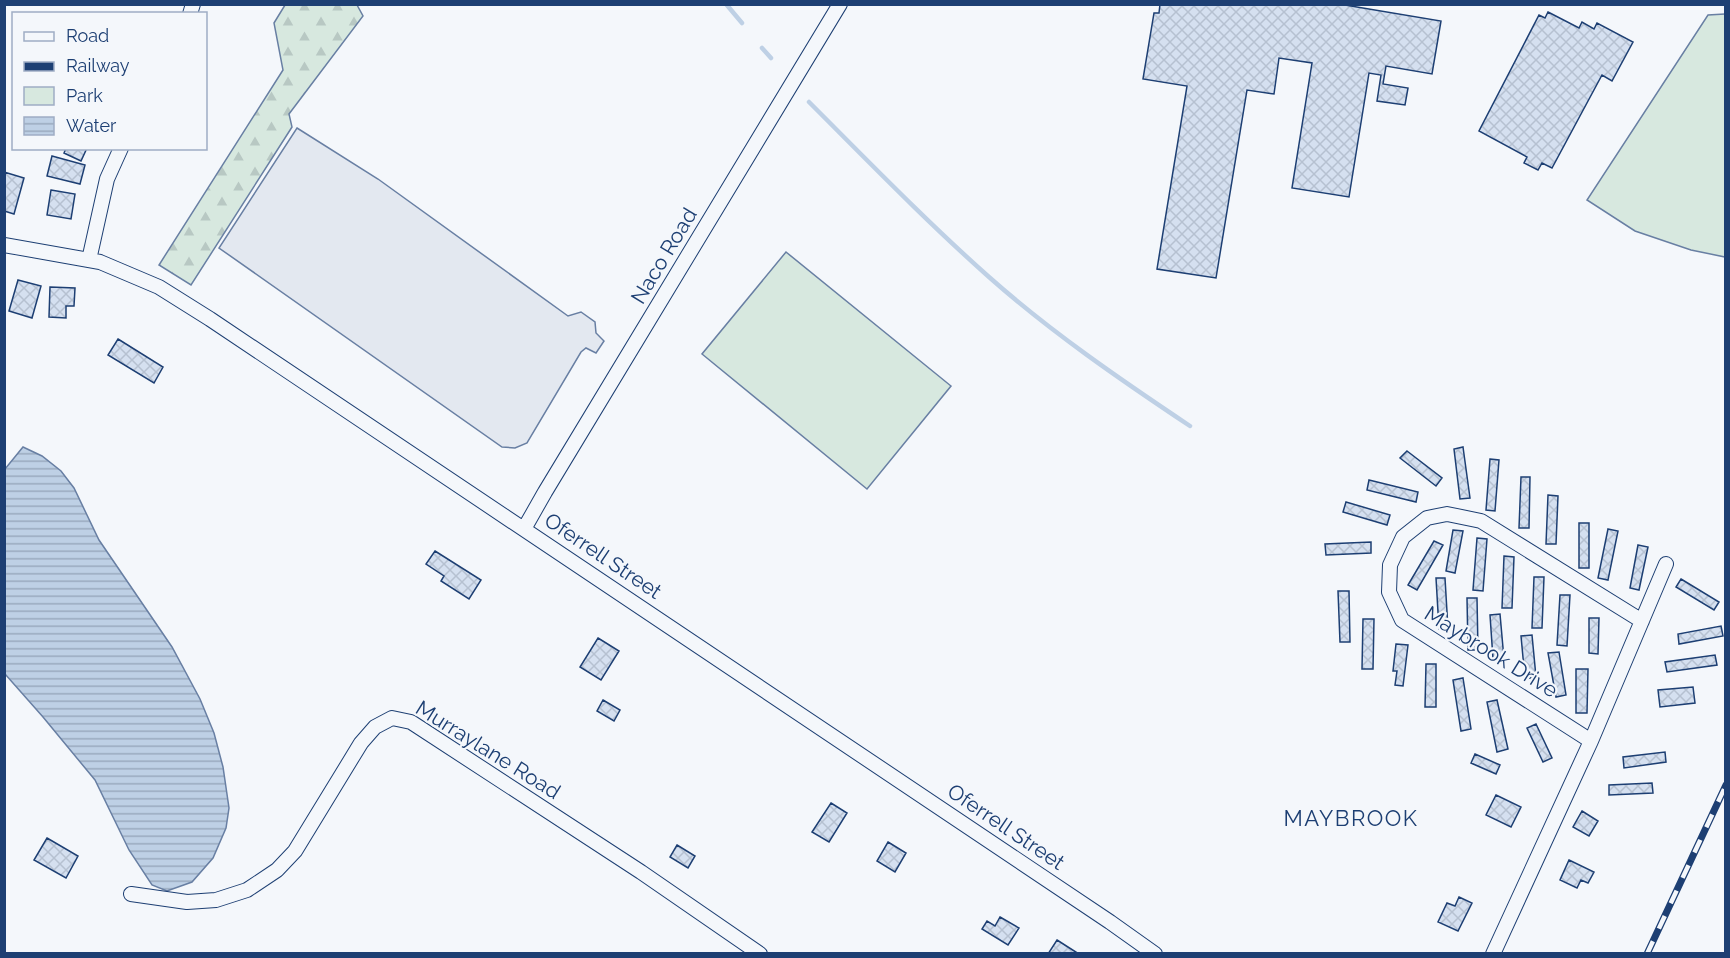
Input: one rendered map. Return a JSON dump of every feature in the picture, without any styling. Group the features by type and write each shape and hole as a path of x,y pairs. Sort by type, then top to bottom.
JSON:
{"street":[{"name":"Naco Road","path":"524,529 840,4"},
{"path":"89,260 107,179 120,150"},
{"name":"Oferrell Street","path":"4,245 100,262 168,292 1155,954"},
{"name":"Maybrook Drive","path":"1592,741 1402,620 1389,592 1390,565 1403,537 1427,518 1447,514 1481,521 1642,621"},
{"path":"1493,954 1592,741 1666,564"},
{"name":"Murraylane Road","path":"131,894 187,902 216,900 247,890 277,870 295,851 361,743 375,728 392,718 411,722 641,872 760,954"}],"green space":[{"path":"285,5 357,5 363,16 289,114 292,127 191,285 159,265 283,70 274,23"},
{"path":"1726,14 1725,257 1691,250 1635,231 1587,200 1708,15"},
{"path":"786,252 951,386 867,489 702,354"}],"shaded area":[{"path":"297,128 378,179 568,316 581,312 595,322 596,333 604,341 596,353 586,348 581,352 527,443 515,448 502,447 219,248"}],"water":[{"path":"23,447 42,456 61,471 74,488 99,540 172,647 200,699 214,733 223,767 229,808 226,828 213,858 192,882 167,891 152,885 129,850 95,780 5,674 5,469"}],"building":[{"path":"1160,4 1339,4 1441,21 1432,74 1386,66 1383,84 1408,88 1405,105 1377,101 1381,75 1369,73 1349,197 1292,188 1312,63 1279,58 1274,94 1247,90 1216,278 1157,269 1187,86 1143,79 1154,13 1159,13"},
{"path":"1548,12 1579,28 1582,22 1594,29 1597,23 1633,42 1612,81 1602,75 1552,168 1542,163 1538,170 1524,163 1527,157 1479,131 1539,15 1545,18"},
{"path":"65,150 86,150 81,161 64,153"},
{"path":"52,156 85,165 80,184 47,176"},
{"path":"4,172 24,178 14,214 4,211"},
{"path":"51,190 75,194 71,219 47,215"},
{"path":"18,280 41,286 32,318 9,311"},
{"path":"50,287 75,288 74,306 66,306 66,318 49,317"},
{"path":"118,339 163,367 154,383 108,355"},
{"path":"1463,447 1470,498 1460,499 1454,449"},
{"path":"1407,451 1442,478 1436,486 1400,458"},
{"path":"1490,459 1499,460 1495,511 1486,510"},
{"path":"1521,477 1530,477 1529,528 1519,528"},
{"path":"1369,480 1418,492 1416,502 1367,490"},
{"path":"1548,495 1558,496 1556,544 1546,544"},
{"path":"1346,502 1390,515 1387,525 1343,512"},
{"path":"1579,523 1589,523 1589,568 1579,568"},
{"path":"1608,529 1618,531 1608,580 1598,578"},
{"path":"1453,530 1463,531 1455,573 1446,571"},
{"path":"1477,538 1487,539 1483,591 1473,590"},
{"path":"1434,541 1443,545 1417,590 1408,585"},
{"path":"1371,542 1371,553 1326,555 1325,544"},
{"path":"1638,545 1648,547 1639,590 1630,588"},
{"path":"435,551 481,580 469,599 441,581 444,576 426,564"},
{"path":"1504,556 1514,557 1512,608 1502,608"},
{"path":"1534,577 1544,577 1542,628 1532,628"},
{"path":"1436,578 1445,578 1448,629 1439,629"},
{"path":"1681,579 1719,602 1714,610 1676,587"},
{"path":"1338,591 1349,591 1350,642 1340,642"},
{"path":"1560,595 1570,595 1567,646 1557,645"},
{"path":"1467,598 1477,598 1478,650 1468,650"},
{"path":"1500,614 1504,659 1493,659 1490,615"},
{"path":"1589,618 1599,618 1598,654 1589,653"},
{"path":"1363,619 1374,619 1373,669 1362,669"},
{"path":"1721,626 1723,636 1679,644 1678,634"},
{"path":"1532,635 1536,677 1525,679 1521,636"},
{"path":"598,638 619,651 601,680 580,667"},
{"path":"1396,644 1408,645 1403,686 1395,685 1397,671 1393,671"},
{"path":"1559,652 1566,695 1556,697 1548,653"},
{"path":"1715,655 1717,665 1667,672 1665,662"},
{"path":"1426,664 1436,664 1436,707 1425,707"},
{"path":"1576,669 1588,669 1587,713 1576,713"},
{"path":"1463,678 1471,729 1461,731 1453,680"},
{"path":"1693,687 1695,703 1660,707 1658,690"},
{"path":"603,700 620,710 614,721 597,711"},
{"path":"1497,700 1508,749 1497,752 1487,702"},
{"path":"1536,724 1552,758 1543,762 1527,728"},
{"path":"1665,752 1666,762 1624,768 1623,757"},
{"path":"1475,754 1500,765 1496,774 1471,763"},
{"path":"1652,783 1653,793 1609,795 1609,785"},
{"path":"1496,795 1521,807 1511,827 1486,815"},
{"path":"831,803 847,813 829,842 812,832"},
{"path":"1582,811 1598,821 1589,836 1573,827"},
{"path":"47,838 78,856 66,878 34,860"},
{"path":"888,842 906,853 895,872 877,861"},
{"path":"677,845 695,856 688,868 670,857"},
{"path":"1569,860 1594,872 1588,883 1581,880 1577,888 1560,880"},
{"path":"1459,897 1472,903 1458,931 1438,922 1447,903 1455,906"},
{"path":"1000,917 1019,928 1008,945 982,929 987,921 995,926"},
{"path":"1057,940 1079,954 1048,954"}],"waterway":[{"path":"726,4 742,23"},
{"path":"762,48 771,58"},
{"path":"809,102 989,277 1087,355 1190,426"}],"railway":[{"path":"1647,954 1726,785"}],"district":[{"name":"MAYBROOK","path":"1351,818"}]}
